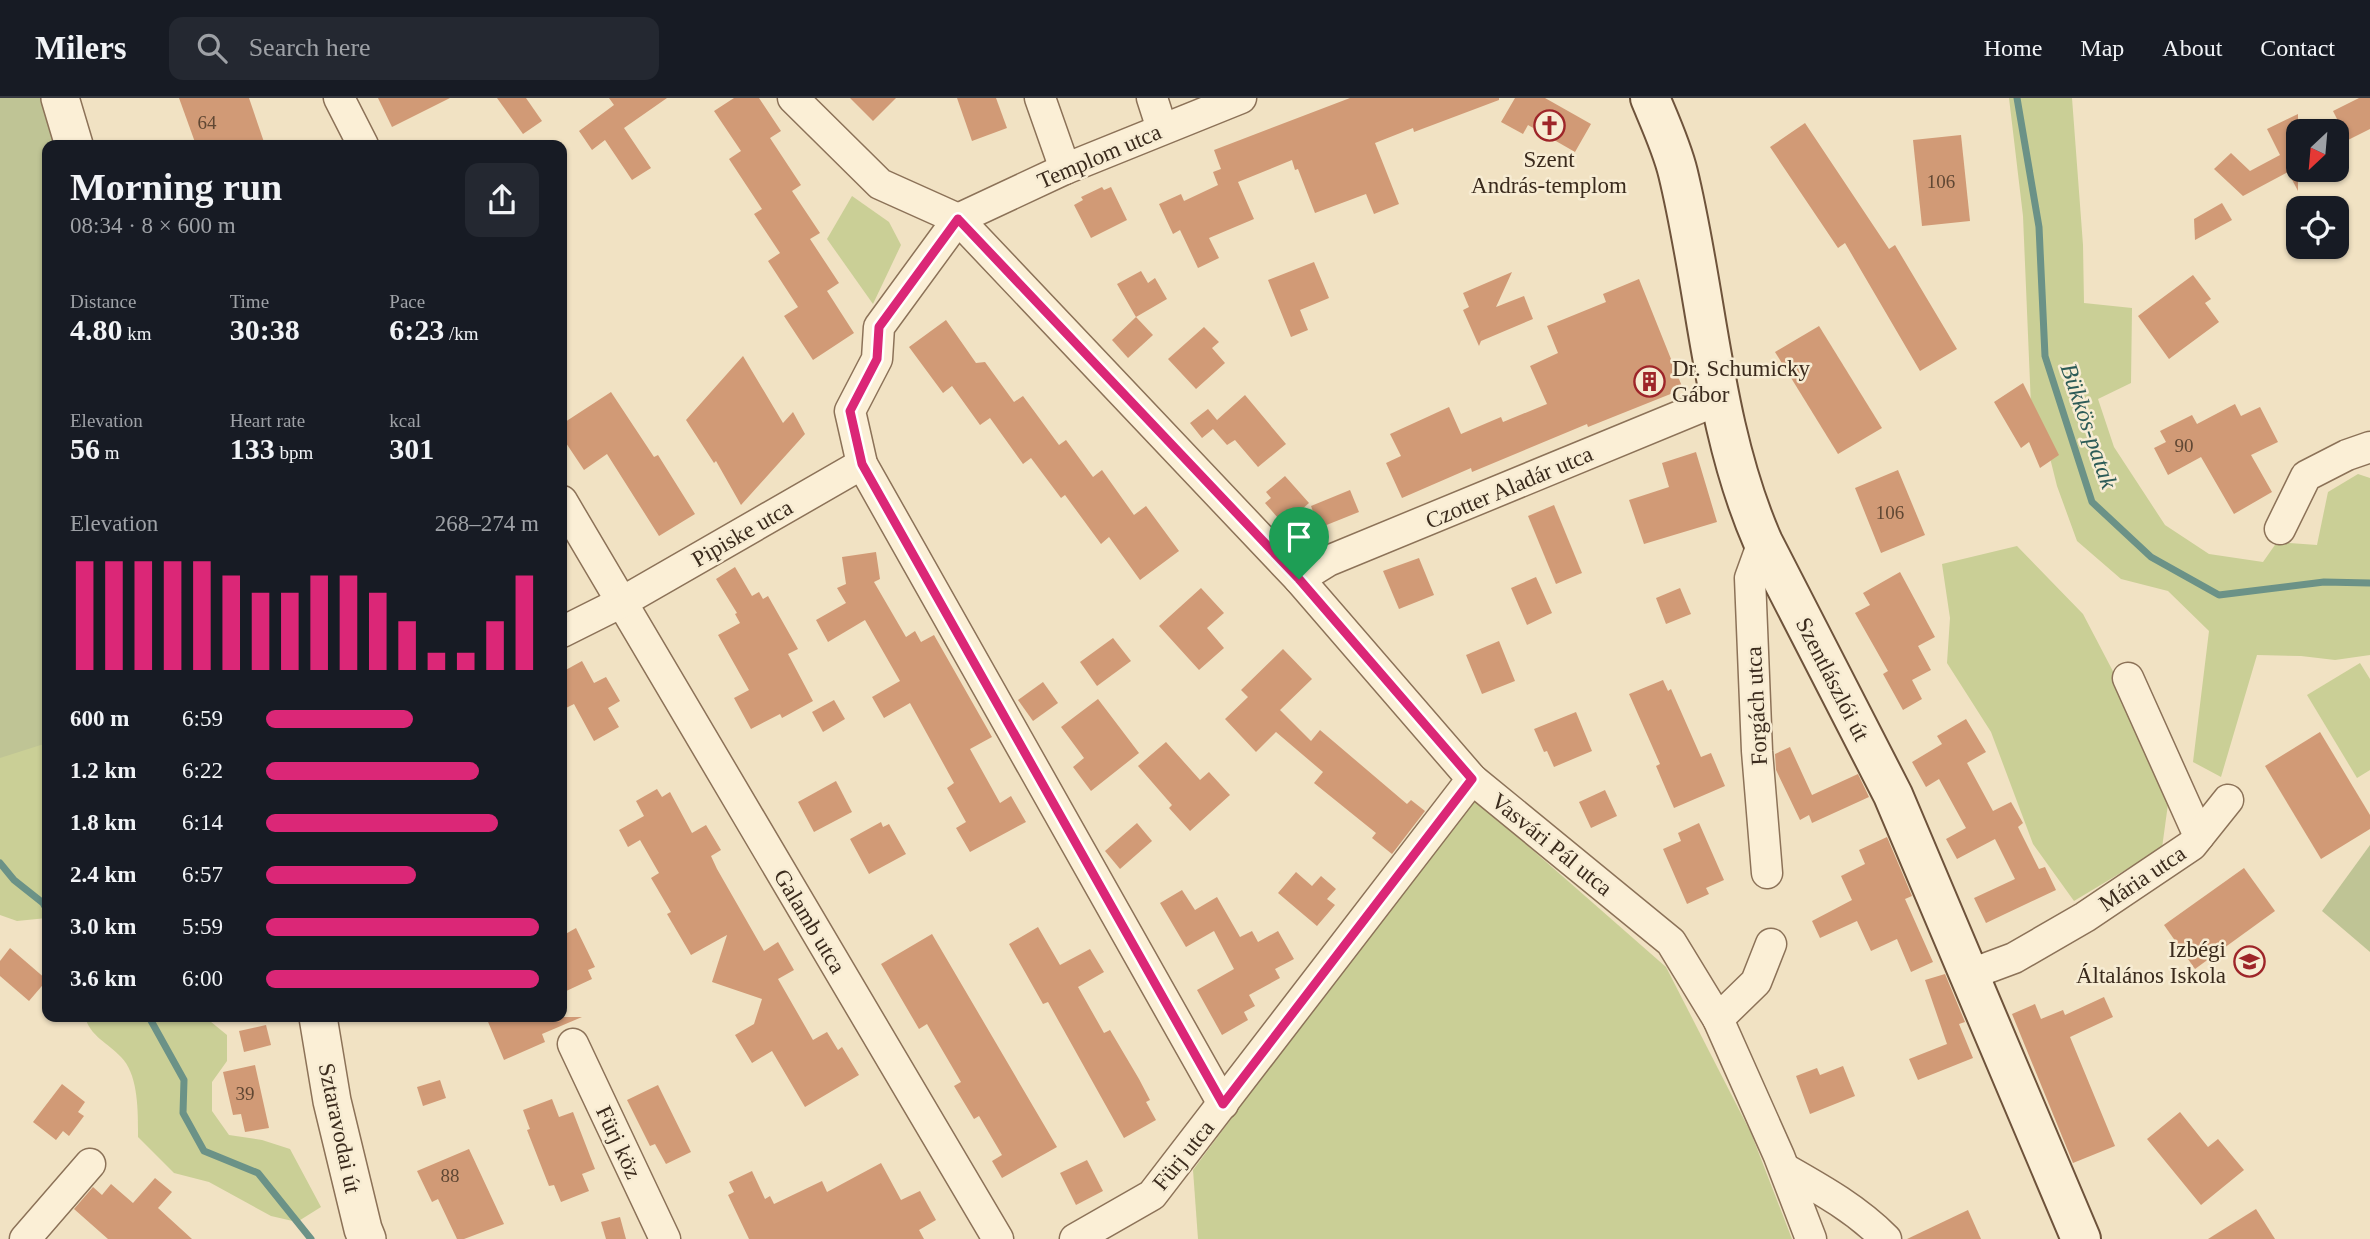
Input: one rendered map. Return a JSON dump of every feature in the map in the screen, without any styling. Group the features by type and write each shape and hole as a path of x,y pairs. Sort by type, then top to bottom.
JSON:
{"main road":[{"name":"Szentlászlói út","path":"1650,98 1678,171 1721,399 1748,506 1763,542 1893,795 2081,1239"}],"street":[{"path":"60,98 73,140"},
{"path":"339,98 360,140"},
{"name":"Vasvári Pál utca","path":"793,98 880,184 958,219 1299,579 1472,779 1671,942 1718,1019 1785,1169 1811,1239"},
{"path":"1040,98 1065,169"},
{"path":"1152,98 1162,129"},
{"name":"Templom utca","path":"958,219 1065,169 1241,98"},
{"path":"958,219 879,327 877,359 850,411 862,464 1223,1104"},
{"name":"Czotter Aladár utca","path":"1299,579 1328,561 1721,399"},
{"path":"2280,529 2306,476 2347,455 2370,447"},
{"name":"Pipiske utca","path":"567,630 622,603 862,464"},
{"path":"567,510 622,603"},
{"name":"Forgách utca","path":"1763,542 1750,578 1757,751 1767,873"},
{"name":"Galamb utca","path":"622,603 998,1239"},
{"name":"Mária utca","path":"2128,678 2199,836"},
{"name":"Fürj utca","path":"1075,1239 1152,1195 1472,779"},
{"name":"Mária utca","path":"1971,974 2014,958 2085,917 2192,845 2228,800"},
{"path":"1718,1019 1756,982 1771,944"},
{"name":"Sztaravodai út","path":"319,1022 332,1101 368,1239"},
{"name":"Fürj köz","path":"573,1044 665,1239"},
{"path":"25,1239 90,1164"},
{"path":"1785,1169 1844,1203 1864,1217 1886,1239"}],"green space":[{"path":"0,98 42,98 55,140 42,140 42,745 0,758"},
{"path":"2009,98 2072,98 2083,245 2084,303 2132,308 2131,383 2098,399 2114,447 2165,525 2209,554 2263,562 2277,542 2317,545 2328,492 2358,474 2370,478 2370,655 2335,660 2257,655 2221,777 2193,762 2209,631 2168,591 2121,579 2077,541 2057,486 2047,446 2031,406 2023,216"},
{"path":"852,196 889,222 901,245 873,304 827,239"},
{"path":"2017,546 2083,614 2174,788 2168,804 2162,848 2074,901 2033,844 1991,732 1947,663 1950,618 1942,564"},
{"path":"2360,663 2370,679 2370,770 2357,778 2307,695"},
{"path":"34,732 42,740 42,918 17,921 0,915 0,735"},
{"path":"1471,796 1666,967 1751,1133 1792,1239 1198,1239 1193,1170"},
{"path":"2370,845 2370,952 2322,911"},
{"path":"211,1022 227,1035 227,1061 212,1082 212,1111 229,1135 262,1140 290,1149 321,1207 297,1222 271,1216 209,1182 174,1173 138,1137 136,1095 127,1065 87,1024"}],"building":[{"path":"179,98 249,98 263,140 194,140"},
{"path":"378,98 450,98 392,127"},
{"path":"497,98 526,98 542,121 523,134"},
{"path":"609,98 667,98 624,128 651,168 632,180 605,140 592,150 579,131 614,105"},
{"path":"734,98 759,98 781,131 770,138 801,185 792,191 820,233 810,239 839,283 827,291 854,333 813,360 784,316 798,307 768,261 780,253 754,214 762,209 729,159 741,151 714,111"},
{"path":"850,98 896,98 873,121"},
{"path":"957,98 996,98 1007,128 972,141"},
{"path":"1350,98 1499,100 1414,132 1413,128 1375,143 1399,204 1374,214 1366,194 1315,213 1292,160 1238,182 1254,219 1209,238 1219,258 1198,268 1180,230 1173,234 1159,204 1181,194 1184,201 1218,185 1213,172 1221,169 1214,150"},
{"name":"Szent András-templom","path":"1515,98 1545,98 1591,124 1575,152 1528,125 1523,134 1501,122"},
{"path":"2359,98 2370,98 2370,129 2349,140 2349,119 2337,119 2333,111"},
{"path":"2286,120 2286,173 2243,196 2214,169 2231,153 2250,171 2280,155 2267,129"},
{"path":"1805,123 1889,249 1895,245 1957,349 1920,371 1845,243 1838,248 1770,147"},
{"path":"1961,135 1970,221 1922,226 1913,140"},
{"path":"1102,187 1104,190 1111,187 1127,220 1091,238 1074,205 1083,200 1081,197"},
{"path":"2222,203 2232,220 2195,240 2194,219"},
{"path":"1314,262 1329,298 1300,310 1308,330 1291,337 1268,280"},
{"path":"1141,271 1148,283 1155,278 1167,299 1136,317 1117,284"},
{"path":"1512,272 1496,307 1524,296 1533,319 1481,341 1479,346 1463,310 1469,307 1463,293"},
{"path":"2193,275 2211,299 2205,303 2219,322 2169,359 2138,316"},
{"path":"1639,279 1683,389 1588,427 1587,424 1472,472 1471,468 1402,498 1386,463 1401,456 1390,434 1449,407 1461,434 1501,417 1503,422 1547,404 1530,366 1558,353 1547,326 1606,302 1603,294"},
{"path":"1136,317 1153,335 1128,358 1112,340"},
{"path":"946,320 976,363 985,362 1014,402 1023,396 1059,445 1066,440 1093,477 1102,470 1134,515 1146,506 1179,551 1140,580 1109,537 1101,544 1065,495 1061,498 1031,458 1023,464 990,418 980,425 952,386 943,393 909,347"},
{"path":"1819,326 1882,428 1838,454 1775,352"},
{"path":"1204,327 1219,342 1212,348 1225,363 1196,389 1168,359"},
{"path":"743,356 783,423 793,412 805,434 741,505 716,461 714,463 686,420"},
{"path":"2023,383 2059,455 2040,468 2029,442 2021,448 1994,402"},
{"path":"611,392 654,457 658,455 695,514 659,536 607,454 584,470 567,444 567,421"},
{"path":"1245,395 1286,444 1258,467 1235,440 1227,445 1213,429 1202,438 1190,423 1208,409 1217,420"},
{"path":"2235,404 2241,416 2260,407 2278,442 2251,455 2272,492 2234,514 2201,457 2168,475 2154,448 2166,442 2160,431 2192,415 2197,424"},
{"path":"1696,452 1717,522 1644,544 1629,500 1669,487 1662,463"},
{"path":"1898,470 1925,535 1881,553 1855,488"},
{"path":"1285,476 1309,503 1284,525 1265,503 1271,498 1266,492"},
{"path":"1350,490 1359,512 1319,528 1311,506"},
{"path":"1554,505 1582,573 1556,584 1528,516"},
{"path":"876,552 880,579 874,582 906,637 915,631 921,642 934,635 992,737 970,749 1000,803 1011,796 1026,822 970,852 956,828 966,822 947,788 954,783 910,703 884,718 872,697 900,681 865,620 828,642 816,620 846,603 837,588 846,584 842,557"},
{"path":"1419,558 1434,595 1399,609 1383,571"},
{"path":"735,567 752,596 759,592 763,599 768,596 798,649 788,654 813,701 782,718 780,714 751,729 734,698 749,690 718,635 740,623 735,614 737,613 716,579"},
{"path":"1900,572 1935,637 1918,646 1931,670 1912,680 1922,699 1903,710 1883,674 1888,671 1855,613 1870,605 1863,593"},
{"path":"1536,577 1552,613 1527,625 1511,588"},
{"path":"1201,588 1224,613 1207,628 1224,648 1199,670 1159,626"},
{"path":"1680,588 1691,614 1666,624 1656,598"},
{"path":"1113,638 1131,661 1097,686 1080,662"},
{"path":"1499,641 1515,681 1482,694 1466,655"},
{"path":"1283,649 1312,679 1280,710 1311,741 1320,730 1407,804 1411,800 1425,811 1392,854 1372,838 1376,833 1314,783 1323,772 1276,732 1256,752 1225,719 1248,697 1241,690"},
{"path":"582,661 594,683 606,677 620,701 608,708 619,727 594,741 574,704 567,708 567,669"},
{"path":"1663,680 1668,691 1671,689 1701,757 1711,753 1725,786 1674,808 1656,766 1660,764 1629,694"},
{"path":"1043,682 1058,703 1033,721 1018,700"},
{"path":"1098,699 1139,753 1091,791 1073,767 1084,758 1061,727"},
{"path":"834,700 845,719 823,732 812,712"},
{"path":"1576,712 1592,751 1554,767 1534,729"},
{"path":"1966,719 1986,752 1967,763 1993,811 2011,802 2023,823 2018,827 2039,869 2045,867 2056,890 1986,923 1974,898 2015,879 1995,839 1957,859 1946,839 1966,828 1939,779 1926,787 1912,762 1942,744 1937,736"},
{"path":"2320,732 2370,815 2370,829 2321,859 2265,766"},
{"path":"1166,742 1200,780 1209,772 1230,795 1190,831 1169,808 1172,805 1138,766"},
{"path":"1790,747 1812,795 1858,774 1869,797 1812,823 1809,815 1800,820 1776,770 1775,754"},
{"path":"836,781 852,812 814,832 798,802"},
{"path":"657,789 662,797 670,792 692,833 706,825 721,850 711,856 764,951 778,942 794,970 778,979 813,1040 827,1032 838,1050 842,1047 859,1075 805,1107 772,1051 752,1063 735,1035 754,1024 762,999 712,982 727,935 691,955 667,914 671,912 651,878 659,873 640,840 628,847 619,830 644,816 636,801"},
{"path":"1605,790 1617,816 1591,828 1579,802"},
{"path":"881,822 883,827 889,824 906,854 869,874 850,839"},
{"path":"1137,823 1152,841 1120,869 1105,851"},
{"path":"1699,823 1724,880 1706,888 1709,894 1687,904 1663,849 1681,841 1678,833"},
{"path":"1887,837 1912,896 1905,899 1933,962 1911,972 1897,939 1871,951 1857,921 1820,938 1812,921 1852,900 1841,876 1865,864 1859,850"},
{"path":"2244,868 2275,911 2195,969 2164,925"},
{"path":"1296,872 1312,886 1321,876 1336,889 1327,899 1335,905 1317,926 1278,893"},
{"path":"1182,890 1195,910 1217,897 1240,937 1252,931 1258,942 1278,931 1294,959 1275,969 1280,978 1249,995 1255,1006 1244,1012 1248,1020 1222,1035 1197,990 1234,969 1214,931 1186,947 1160,903"},
{"path":"1038,927 1060,965 1090,949 1104,972 1078,987 1104,1033 1110,1030 1139,1079 1150,1100 1146,1102 1156,1120 1124,1138 1048,1002 1043,1004 1009,944"},
{"path":"576,928 595,967 588,970 592,979 567,991 567,933"},
{"path":"932,934 1057,1147 1002,1178 992,1161 1002,1155 979,1116 974,1119 954,1086 961,1082 927,1024 919,1029 881,964"},
{"path":"10,948 42,976 42,986 29,1001 0,976 0,961"},
{"path":"1945,974 1965,1022 1959,1024 1973,1058 1918,1080 1909,1059 1947,1044 1925,980"},
{"path":"2104,997 2113,1017 2070,1037 2115,1146 2073,1163 2012,1014 2035,1004 2041,1019 2063,1010 2065,1015"},
{"path":"567,1017 582,1017 542,1034 545,1042 504,1060 488,1022 567,1022"},
{"path":"266,1025 271,1045 244,1052 239,1031"},
{"path":"255,1065 269,1128 245,1132 241,1114 233,1115 223,1072"},
{"path":"1843,1066 1855,1096 1810,1114 1796,1076 1817,1068 1820,1075"},
{"path":"440,1080 446,1098 423,1106 417,1087"},
{"path":"62,1084 85,1102 78,1112 84,1116 69,1136 63,1131 56,1140 33,1122"},
{"path":"658,1085 691,1152 666,1164 655,1144 650,1146 627,1100"},
{"path":"552,1099 559,1117 573,1112 595,1169 582,1174 589,1191 561,1202 554,1185 549,1186 527,1130 530,1129 523,1110"},
{"path":"2180,1112 2208,1147 2218,1139 2244,1170 2201,1205 2147,1139"},
{"path":"469,1149 504,1224 464,1239 457,1239 438,1199 432,1202 417,1171"},
{"path":"1087,1160 1103,1191 1076,1205 1060,1173"},
{"path":"881,1163 901,1200 920,1191 936,1220 919,1230 924,1239 749,1239 728,1195 734,1192 729,1182 752,1171 765,1199 770,1196 774,1204 822,1181 827,1192"},
{"path":"155,1178 172,1192 158,1208 192,1239 108,1239 74,1209 93,1187 102,1195 111,1184 133,1203"},
{"path":"2256,1209 2275,1239 2208,1239"},
{"path":"1968,1210 1981,1239 1907,1239"},
{"path":"620,1217 626,1239 606,1239 601,1222"}],"waterway":[{"name":"Bükkös-patak","path":"2017,98 2039,227 2045,356 2092,502 2151,557 2219,595 2324,582 2370,583"},
{"path":"0,863 14,880 42,902"},
{"path":"152,1022 184,1080 183,1113 204,1151 258,1173 311,1239"}],"place":[{"name":"Szent András-templom","path":"1549,125"},
{"name":"Dr. Schumicky Gábor","path":"1649,381"},
{"name":"Izbégi Általános Iskola","path":"2249,962"}],"route":[{"path":"958,219 1299,579 1472,779 1223,1104 862,464 850,411 877,359 879,327 958,219"}]}
